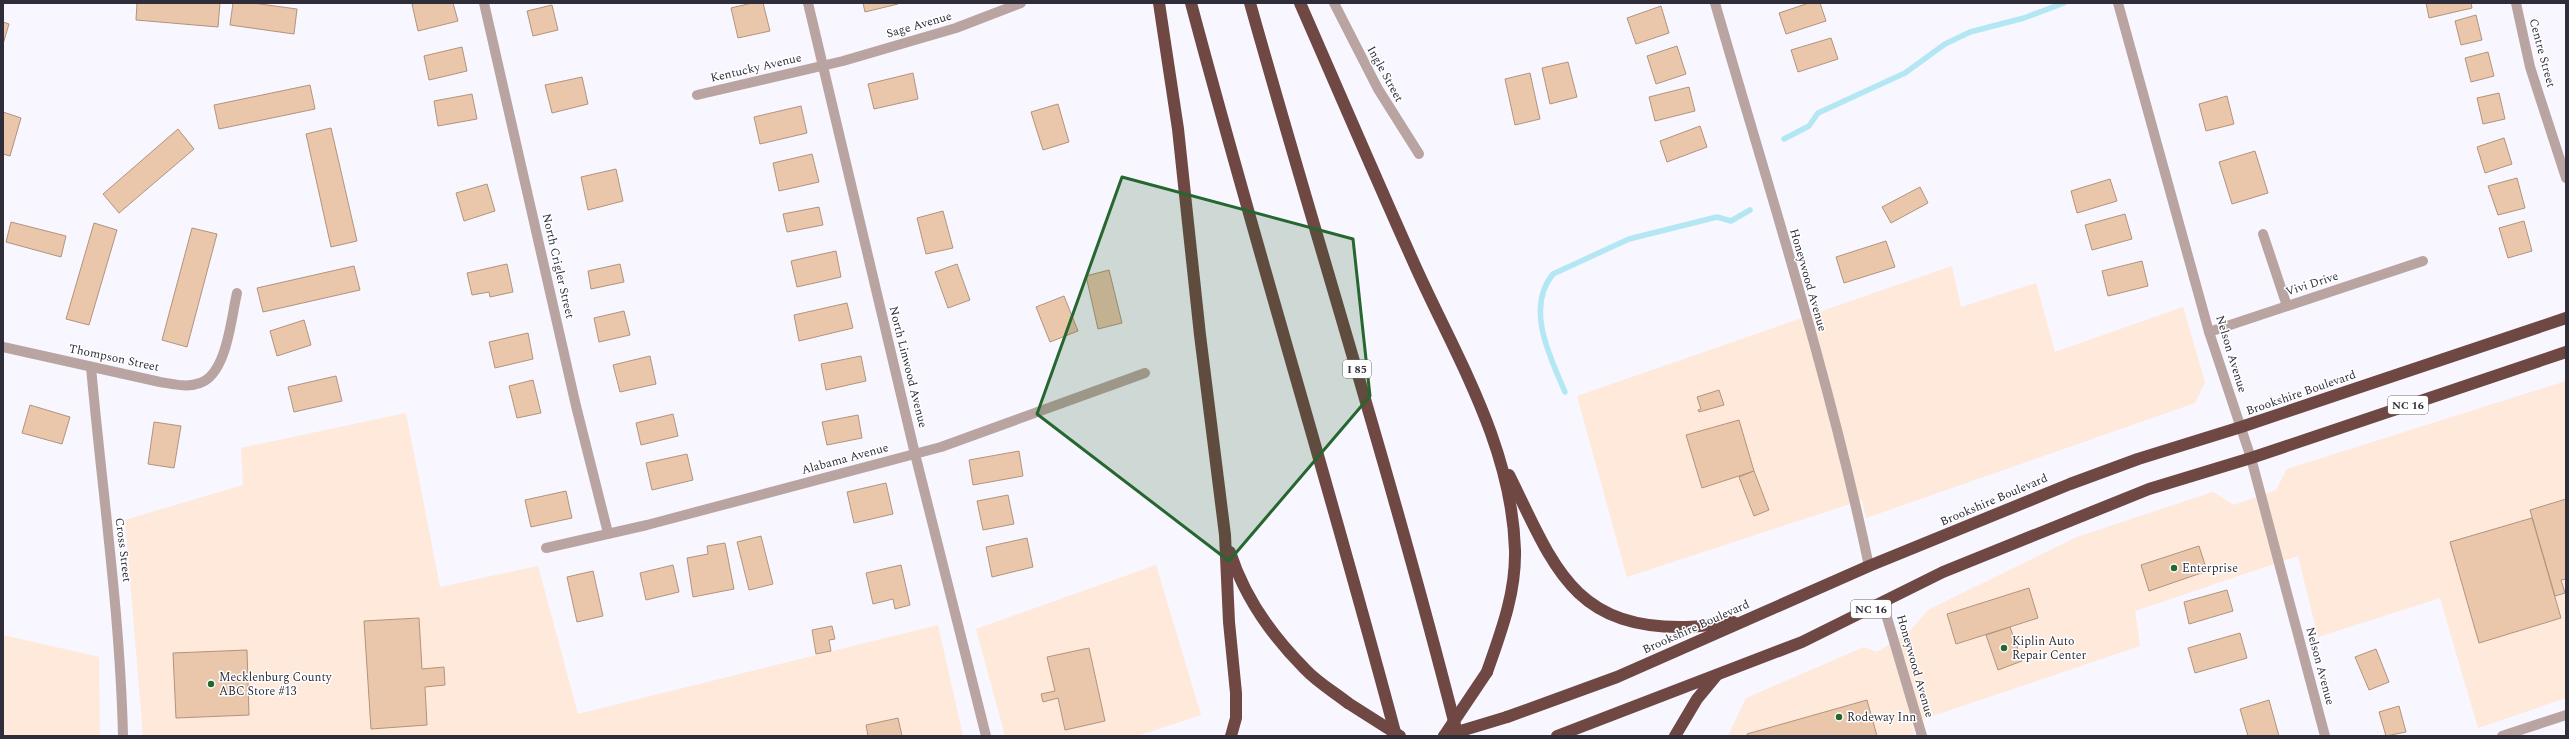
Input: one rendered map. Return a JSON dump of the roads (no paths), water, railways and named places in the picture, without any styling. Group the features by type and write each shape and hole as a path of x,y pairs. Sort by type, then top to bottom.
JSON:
{"highway":[{"path":"1159,3 1178,129 1200,336 1225,535 1229,622 1236,693 1236,718 1231,736"},
{"path":"1191,3 1302,402 1352,568 1396,736"},
{"name":"I 85","path":"1250,3 1303,189 1378,438 1458,736"},
{"path":"1300,3 1417,271 1488,420 1500,458 1513,527 1514,572 1506,617 1487,672 1444,736"},
{"name":"Brookshire Boulevard","path":"1444,736 1507,716 1617,677 1869,566 2070,484 2138,459 2241,427 2566,318"},
{"name":"NC 16","path":"1557,736 1802,642 1883,604 1943,572 2149,489 2251,458 2566,352"},
{"path":"1500,458 1549,556 1570,586 1593,606 1620,620 1644,625 1685,628 1744,621"},
{"path":"1225,535 1242,584 1263,619 1305,670 1348,703 1400,736"},
{"path":"1675,736 1697,699 1718,674"}],"street":[{"name":"North Crigler Street","path":"484,3 576,406 608,533"},
{"name":"North Linwood Avenue","path":"808,3 915,454 986,736"},
{"name":"Sage Avenue","path":"822,67 956,28 1021,3"},
{"name":"Ingle Street","path":"1334,3 1378,89 1419,154"},
{"name":"Honeywood Avenue","path":"1715,3 1815,351 1853,492 1869,566"},
{"name":"Nelson Avenue","path":"2118,3 2209,332 2251,458 2325,736"},
{"name":"Centre Street","path":"2516,3 2530,66 2566,178"},
{"name":"Kentucky Avenue","path":"696,95 822,67"},
{"path":"2262,234 2287,306"},
{"name":"Vivi Drive","path":"2209,332 2423,261"},
{"name":"Thompson Street","path":"3,347 91,367 186,386 200,384 216,371 220,365 237,293"},
{"name":"Cross Street","path":"91,367 101,484 115,590 123,736"},
{"name":"Alabama Avenue","path":"546,548 941,447 1145,373"},
{"name":"Honeywood Avenue","path":"1883,604 1922,736"},
{"path":"2502,736 2566,715"}],"waterway":[{"path":"1784,139 1809,126 1818,113 1905,73 1945,44 1970,32 2024,18 2064,3"},
{"path":"1565,392 1547,348 1541,317 1541,302 1545,287 1553,274 1629,239 1717,217 1731,221 1750,210"}],"place":[{"name":"Enterprise","path":"2174,568"},
{"name":"Kiplin Auto Repair Center","path":"2004,648"},
{"name":"Mecklenburg County ABC Store #13","path":"211,684"},
{"name":"Rodeway Inn","path":"1839,717"}]}
